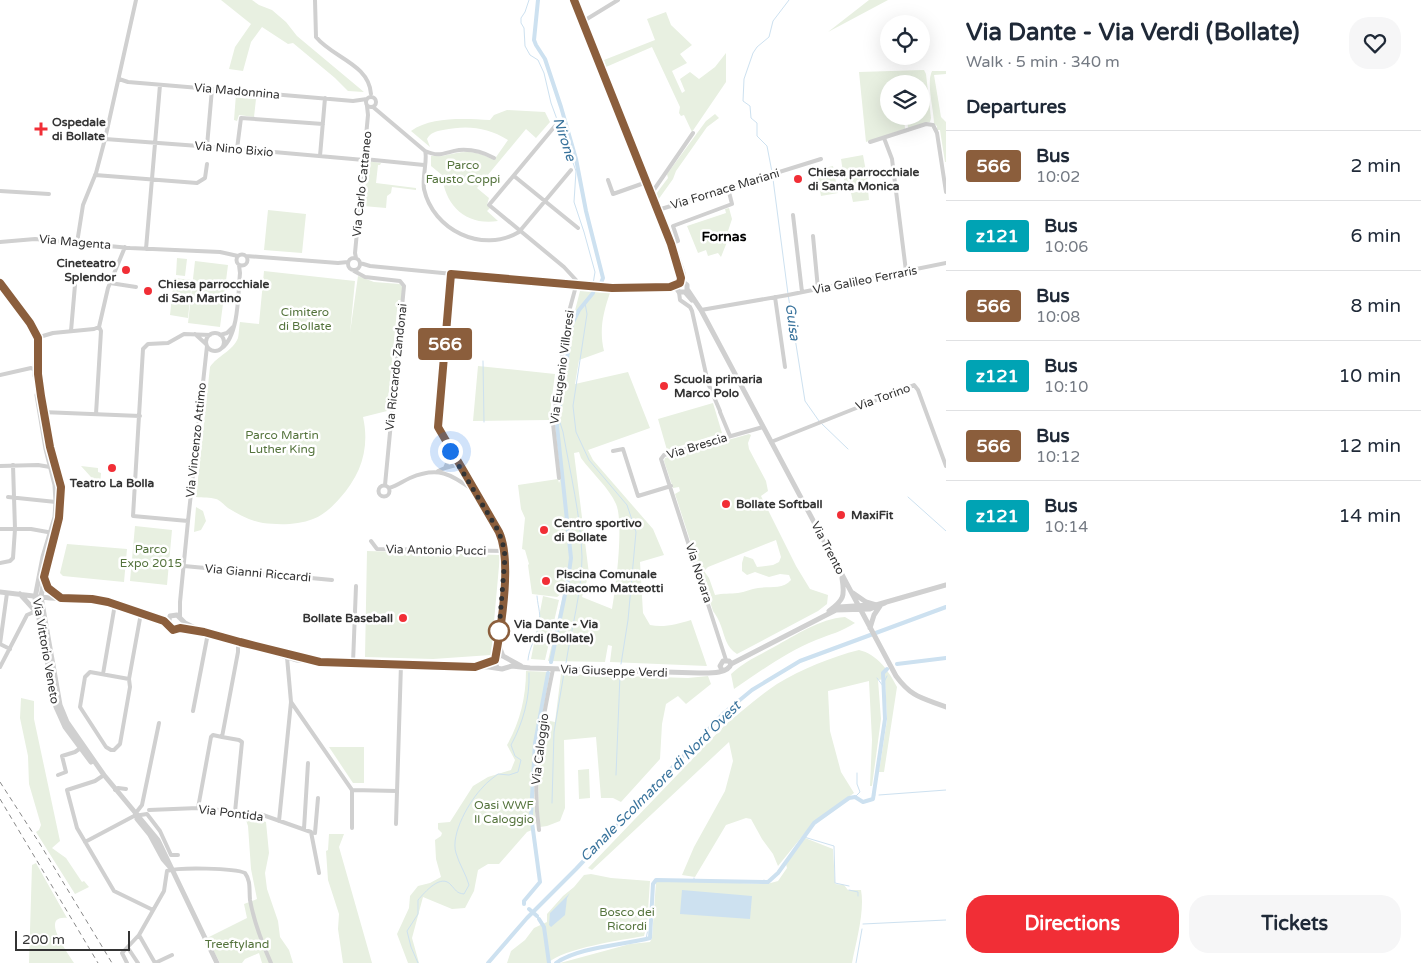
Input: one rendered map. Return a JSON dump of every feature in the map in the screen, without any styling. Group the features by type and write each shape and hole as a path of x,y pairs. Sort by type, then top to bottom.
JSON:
{"street":[{"path":"77,243 83,204 96,175 136,0"},
{"path":"315,0 316,37 360,70 371,85 371,94"},
{"path":"574,0 671,244 681,276 680,300 690,307 708,383 730,436"},
{"path":"582,22 618,0"},
{"name":"Via Madonnina","path":"119,79 128,82 160,85 325,98 356,100 372,97 376,100"},
{"path":"148,249 160,85"},
{"path":"207,146 212,89"},
{"path":"320,156 325,98"},
{"path":"368,99 370,106 376,104 376,100"},
{"name":"Via Madonnina","path":"356,100 370,106 381,114 425,151"},
{"path":"376,100 381,114"},
{"name":"Via Carlo Cattaneo","path":"354,258 370,106"},
{"path":"237,149 240,119 242,117 323,124"},
{"path":"870,142 926,124 933,125 937,133 946,192"},
{"path":"554,126 490,205 572,274 576,280 576,286"},
{"path":"651,194 693,134"},
{"name":"Via Nino Bixio","path":"105,138 424,165"},
{"path":"884,138 892,159 906,272"},
{"path":"494,158 470,150 442,155 425,151 424,186 427,198 438,217 451,229 467,238 483,240 506,238 521,231 571,170"},
{"name":"Via Fornace Mariani","path":"658,210 821,159"},
{"path":"96,175 198,182 205,178 207,164"},
{"path":"514,176 578,228"},
{"path":"608,180 613,194 647,182"},
{"path":"671,244 678,241 672,226 732,204 728,188"},
{"path":"0,191 49,194"},
{"path":"793,215 802,292"},
{"path":"812,236 818,289"},
{"name":"Via Magenta","path":"0,242 32,238 148,249 193,250 228,254 237,258 241,254 247,258 261,256"},
{"path":"96,414 100,327 110,283 125,247"},
{"name":"Via Riccardo Zandonai","path":"261,256 347,264 350,270 358,267 363,276 397,280 404,286 385,485"},
{"path":"237,258 241,265"},
{"path":"206,360 227,344 232,336 241,265 247,258"},
{"path":"347,264 354,258 358,267 370,266 621,289 681,287 701,310 705,319"},
{"name":"Via Galileo Ferraris","path":"701,310 946,264"},
{"path":"181,618 189,626 206,632 306,662 502,669 506,667 508,659 502,655 500,647 505,551 499,532 439,432 437,423 451,274"},
{"path":"0,283 30,323 36,337 100,327"},
{"path":"110,283 136,287"},
{"path":"71,332 75,285"},
{"name":"Via Eugenio Villoresi","path":"559,478 552,424 567,319 576,286"},
{"path":"681,287 705,319"},
{"path":"775,297 785,367"},
{"name":"Via Trento","path":"705,319 896,676 905,687 924,700 945,706"},
{"path":"188,521 133,516 144,347 148,344 168,343 184,334 220,335 227,333 234,325"},
{"path":"195,334 210,350 218,352"},
{"path":"207,345 207,339 210,335"},
{"path":"220,335 224,342 222,348"},
{"name":"Via Vittorio Veneto","path":"36,337 36,370 41,412 61,492 59,518 43,556 38,612 56,708 65,727 82,747"},
{"name":"Via Vincenzo Attimo","path":"181,618 180,603 207,345"},
{"path":"0,375 36,370"},
{"name":"Via Torino","path":"771,442 909,386 916,386 946,466"},
{"path":"41,412 140,416"},
{"name":"Via Brescia","path":"671,486 661,460 662,456 763,427"},
{"path":"613,451 623,449 638,496 671,486"},
{"path":"445,468 451,457 450,451"},
{"path":"38,465 51,458"},
{"name":"Via Vittorio Veneto","path":"51,458 50,467 55,485 55,517 44,577 38,596 60,705 67,722 102,776 158,840 217,963"},
{"path":"0,563 10,561 13,558 15,498 13,465"},
{"path":"0,466 38,465 50,467"},
{"path":"389,490 385,485 380,488 379,494 385,496 389,490 415,476 436,472 456,465 460,466"},
{"path":"436,472 453,476 464,474"},
{"path":"453,476 476,492"},
{"name":"Via Novara","path":"671,486 726,660"},
{"path":"8,497 56,502"},
{"path":"0,528 41,530 53,534"},
{"name":"Via Antonio Pucci","path":"370,542 377,548 505,551"},
{"name":"Via Gianni Riccardi","path":"184,566 332,580"},
{"path":"821,617 840,603 843,596 841,573"},
{"path":"44,577 48,588 61,598"},
{"path":"731,664 730,661 726,660 721,663 721,669 729,669 731,664 836,610 880,605 946,585"},
{"path":"353,663 356,586"},
{"path":"851,591 866,602 880,605"},
{"path":"0,592 92,599 115,604 160,619 181,618"},
{"path":"7,593 0,644 10,649"},
{"path":"0,667 27,615 38,612 20,594"},
{"name":"Via Vincenzo Attimo","path":"170,619 180,603"},
{"path":"103,674 115,604"},
{"path":"870,628 874,615 880,605"},
{"path":"832,610 843,606 859,607"},
{"path":"821,617 834,613 853,611 866,620"},
{"path":"129,679 90,672 86,674 80,707 106,746 111,750 117,749 120,744 130,687 129,679 143,614"},
{"path":"180,628 183,624 181,618"},
{"path":"170,619 173,630 180,628 206,632"},
{"path":"498,668 495,659 501,623"},
{"path":"193,711 206,632"},
{"path":"222,737 240,642"},
{"path":"475,667 502,655"},
{"path":"279,821 290,702 287,656"},
{"name":"Via Giuseppe Verdi","path":"508,659 523,667"},
{"path":"396,824 401,664"},
{"name":"Via Giuseppe Verdi","path":"506,667 706,673 721,669"},
{"name":"Via Caloggio","path":"539,830 535,799 539,743 553,669"},
{"path":"290,702 352,790 352,828"},
{"path":"136,815 142,805 159,724"},
{"path":"198,808 210,738 213,736 240,740 242,742 235,812"},
{"path":"58,774 66,772 62,756 75,752 82,747"},
{"path":"304,829 308,763"},
{"path":"102,776 67,790 78,828 114,891 153,910"},
{"name":"Via Vittorio Veneto","path":"102,776 136,815"},
{"path":"116,790 118,788 126,789"},
{"path":"352,790 397,791"},
{"path":"318,798 313,833 319,873"},
{"name":"Via Pontida","path":"149,810 198,808 260,814 313,833"},
{"path":"85,842 136,815 147,814 160,831 171,855 178,855"},
{"path":"127,963 122,954 139,935 165,889 168,871 233,870 245,874 249,883 250,899 255,921 271,963"},
{"path":"139,935 155,963 172,955"},
{"path":"128,948 138,963"}],"green space":[{"path":"221,0 252,0 272,10 286,22 297,36 364,92 348,91 293,43 288,44 262,27 251,42 243,71 229,69 235,47 251,24"},
{"path":"869,0 888,0 828,32"},
{"path":"666,12 671,25 692,45 680,54 687,63 672,71 682,93 685,91 680,79 690,72 699,79 715,67 726,53 726,82 692,132 684,115 681,116 679,113 680,107 652,47 606,67 604,60 655,40 647,19"},
{"path":"924,70 926,75 880,75 880,125 905,125 905,129 866,142 859,72"},
{"path":"932,71 946,71 946,74 934,75 941,117 946,122 946,162 940,130 937,130 937,126 934,124 930,76"},
{"path":"236,94 240,95 240,98 256,99 254,117 239,115 237,121 234,120"},
{"name":"Parco Fausto Coppi","path":"507,110 545,112 550,122 536,138 526,129 477,188 489,198 487,205 490,208 487,211 498,221 476,220 459,212 453,204 444,186 442,175 431,166 431,156 468,152 487,156 494,160 508,140 492,132 477,128 460,128 440,130 432,134 427,139 430,147 411,131 419,126 439,121 460,119 490,120 494,115"},
{"path":"715,114 719,118 707,127 658,200 656,194 668,178 667,174 706,121"},
{"path":"908,125 919,125 908,128"},
{"path":"863,155 869,188 846,192 841,159"},
{"path":"368,161 381,163 378,165 376,183 416,188 416,190 392,187 391,193 387,196 386,208 363,206"},
{"path":"833,166 838,193 821,196 816,170"},
{"path":"868,190 869,200 853,202 851,193"},
{"path":"729,208 732,219 728,231 731,232 721,257 718,253 708,256 706,250 698,253 687,226 726,213 725,209"},
{"path":"268,210 306,214 302,253 264,250"},
{"path":"177,258 187,259 185,276 176,275"},
{"path":"195,261 228,265 220,327 188,323"},
{"name":"Parco Martin Luther King","path":"264,271 355,281 350,333 358,276 374,282 400,284 403,288 401,300 398,300 387,411 363,417 365,440 362,460 353,480 334,505 313,519 295,523 275,524 259,522 236,513 218,500 196,497 210,367 236,343 240,322 259,324"},
{"path":"174,278 192,280 188,318 170,315"},
{"path":"580,291 610,293 602,322 604,351 579,360 575,384 628,372 650,428 588,450 593,460 653,529 664,555 640,562 643,613 650,625 655,626 671,625 691,620 707,666 610,662 612,646 608,645 605,662 548,661 563,595 561,594 557,597 532,594 529,564 525,550 522,549 525,518 521,509 518,485 558,479 559,483 562,475 556,426 570,330","holes":["579,452 581,458 609,492 616,504 618,513 619,540 612,609 582,597 589,574 574,453"]},
{"path":"478,366 555,374 549,420 473,421"},
{"path":"713,403 722,433 667,450 658,419"},
{"path":"751,435 748,443 749,449 766,481 768,491 761,496 796,566 810,589 828,595 827,604 818,611 737,654 733,651 726,642 713,611 675,494 680,491 679,487 673,488 664,461 665,458","holes":["776,540 781,557 779,562 773,565 757,567 753,559 744,556 742,563 742,571 747,575 755,572 769,577 780,574 789,575 791,580 780,586 715,595 709,578 704,571 708,567"]},
{"path":"81,466 98,468 98,472 101,473 100,487"},
{"path":"196,507 203,511 206,521 201,530 194,532"},
{"name":"Parco Expo 2015","path":"135,526 172,530 167,585 130,581"},
{"path":"67,544 127,549 124,582 63,576 60,573"},
{"path":"367,551 500,555 491,655 433,659 365,657"},
{"path":"543,596 559,600 545,660 531,659"},
{"path":"845,617 855,623 795,650 734,689 731,674 736,669 808,628 835,618"},
{"path":"859,650 877,659 897,687 884,772 879,772 887,720 885,679 878,680 881,719 872,786 870,786 872,740 869,681 828,691 830,731 841,772 854,793 813,823 778,866 773,854 751,819 746,818 726,825 695,877 682,875 694,847 725,791 733,761 729,742 592,870 588,868 725,725 751,704 777,684 796,673 827,660"},
{"name":"Oasi WWF Il Caloggio","path":"526,671 550,672 535,766 536,823 532,826 532,830 527,832 499,864 488,864 478,870 474,891 465,908 452,909 423,897 412,938 419,963 408,963 397,934 409,908 410,896 418,886 430,883 441,877 436,859 435,840 442,833 438,829 438,823 450,822 473,786 488,777 511,770 515,760 507,745 521,709"},
{"path":"561,674 688,678 708,676 711,684 686,704 678,696 666,704 662,724 660,759 621,802 613,798 601,798 596,737 564,740 565,808 560,821 540,827 539,774 541,747 545,720 555,722"},
{"path":"21,698 34,701 34,719 60,841 52,848 66,858 82,882 84,881 89,887 75,894 36,832 41,825 29,784 28,756 20,718"},
{"path":"329,747 364,747 364,783 353,783"},
{"path":"589,769 590,798 579,799 578,770"},
{"name":"Treeftyland","path":"245,817 266,822 269,853 265,873 267,889 278,921 280,937 289,950 293,963 262,963 259,953 245,959 242,963 220,963 207,938 247,918 244,904 257,899 251,869 248,826"},
{"path":"329,834 344,834 339,847 372,963 343,963 338,929 339,914 328,880 326,851 328,850"},
{"path":"805,838 833,849 835,884 844,885 848,890 861,890 861,917 852,963 560,963 630,944 650,942 652,938 656,882 767,884 778,881 787,868 786,864"},
{"path":"36,863 67,918 59,919 55,922 55,928 74,963 29,963 32,865"},
{"name":"Bosco dei Ricordi","path":"591,874 611,878 650,881 647,925 644,936 580,949 567,953 548,963 507,963 511,951 525,940 534,928 547,922 547,914 584,875"}],"water":[{"path":"682,890 752,896 750,919 680,914"},
{"path":"570,893 567,898 565,915 551,927 549,925 550,913"}],"waterway":[{"name":"Nirone","path":"529,0 521,18 524,28 525,46 530,55 538,60 544,73 551,103 576,171 574,202 595,272 593,284"},
{"path":"538,0 534,40 545,59 576,159 586,211 603,278 601,283"},
{"name":"Guisa","path":"772,172 767,146 757,136 757,123 751,118 750,106 743,101 744,79 753,53 769,37 773,21 789,0"},
{"name":"Guisa","path":"773,179 788,294 805,401 819,421"},
{"path":"551,662 571,558 557,426 572,324 579,310 593,293"},
{"path":"585,303 587,314 573,406 576,432 589,460 627,505 636,532 628,620 621,664"},
{"name":"Nirone","path":"483,361 484,422"},
{"path":"558,416 575,494 582,557 578,597 566,663"},
{"name":"Guisa","path":"822,424 848,449"},
{"name":"Guisa","path":"908,497 946,531"},
{"name":"Nirone","path":"528,660 539,624 540,615 537,596"},
{"name":"Canale Scolmatore di Nord Ovest","path":"488,963 527,918 724,713 752,690 800,661 946,607"},
{"path":"897,664 946,658"},
{"path":"556,963 576,953 650,938 653,884 656,880 768,882 778,873 814,823 849,798 855,797 863,802 873,799 885,719 883,673 887,669"},
{"name":"Nirone","path":"418,963 407,931 418,914 418,900 433,885 443,881 464,894 469,885 456,853 455,845 458,827 467,809 490,780 498,774 509,775 518,772 521,760 515,756 511,745 525,710 529,673"},
{"path":"524,904 524,901 540,882 531,815 535,743 548,673"},
{"path":"552,803 554,732 564,673"},
{"path":"616,775 620,675"},
{"path":"883,684 887,676"},
{"path":"877,678 883,686"},
{"path":"855,797 860,792 857,784 857,773"},
{"path":"879,795 946,790"},
{"path":"804,837 834,846 835,883 849,886"},
{"path":"849,890 858,892 858,896"},
{"name":"Canale Scolmatore di Nord Ovest","path":"529,909 537,916"},
{"path":"539,919 544,927 549,963"},
{"path":"863,924 946,920"},
{"path":"646,939 648,929"},
{"path":"856,963 862,929"}],"railway":[{"path":"0,782 112,963"},
{"path":"0,799 98,963"}],"bus line":[{"name":"566","path":"0,283 30,323 39,341 38,374 41,396 50,447 61,487 59,518 44,577 46,586 54,594 61,598 92,599 108,602 164,621 173,630 180,628 204,632 320,662 475,667 487,664 495,660 501,623 505,557 499,532 439,432 437,423 451,274 621,289 670,287 680,283 681,278 671,244 574,0"}],"place":[{"name":"Ospedale di Bollate","path":"41,129"},
{"name":"Chiesa parrocchiale di Santa Monica","path":"798,179"},
{"name":"Cineteatro Splendor","path":"126,270"},
{"name":"Chiesa parrocchiale di San Martino","path":"148,291"},
{"name":"Scuola primaria Marco Polo","path":"664,386"},
{"name":"Teatro La Bolla","path":"112,468"},
{"name":"Bollate Softball","path":"726,504"},
{"name":"MaxiFit","path":"841,515"},
{"name":"Centro sportivo di Bollate","path":"544,530"},
{"name":"Piscina Comunale Giacomo Matteotti","path":"546,581"},
{"name":"Bollate Baseball","path":"403,618"},
{"name":"Via Dante - Via Verdi (Bollate)","path":"499,631"}],"district":[{"name":"Fornas","path":"724,236"}],"route":[{"path":"450,451 499,532 504,545 505,557 499,631"}],"park label":[{"name":"Cimitero di Bollate","path":"305,319"}]}
